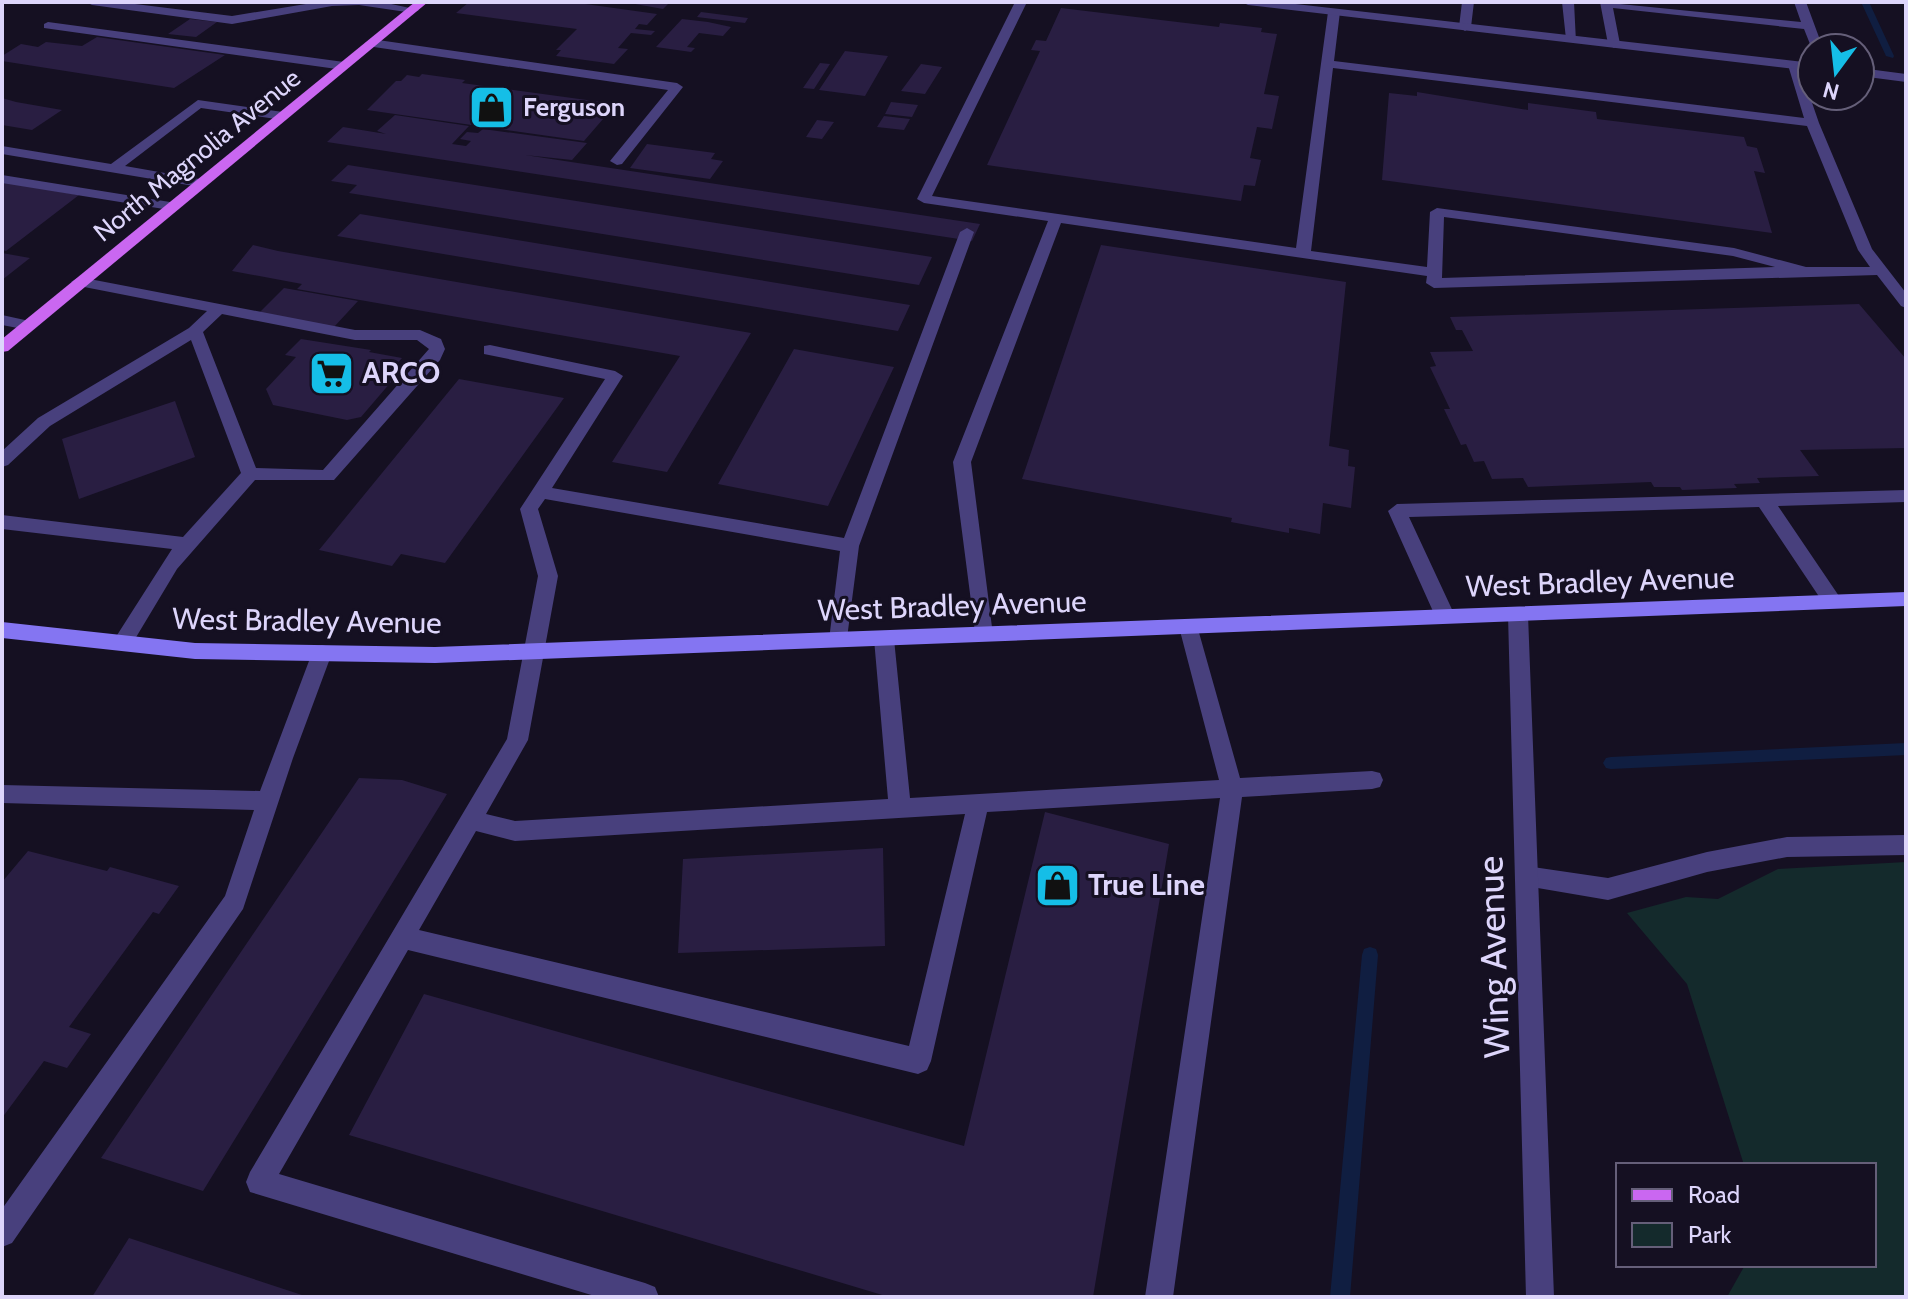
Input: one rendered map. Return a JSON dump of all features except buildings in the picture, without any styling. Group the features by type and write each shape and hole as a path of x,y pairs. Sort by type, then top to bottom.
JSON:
{"main road":[{"name":"North Magnolia Avenue","path":"2,347 170,206 418,6"},
{"name":"West Bradley Avenue","path":"2,630 195,651 435,655 1906,599"}],"street":[{"path":"92,2 232,20 332,3 418,6"},
{"path":"1021,2 924,199 1435,273"},
{"path":"1248,2 1794,65 1812,123 1865,250 1906,303"},
{"path":"1465,27 1468,2"},
{"path":"1568,2 1572,39"},
{"path":"1800,2 1811,32"},
{"path":"1614,44 1606,3 1809,26"},
{"path":"1303,253 1334,12"},
{"path":"48,26 344,66"},
{"path":"371,43 677,87 617,161"},
{"path":"1327,64 1812,123"},
{"path":"1876,74 1906,78"},
{"path":"114,168 198,104 283,116"},
{"path":"2,150 200,183"},
{"path":"2,179 170,206"},
{"path":"1806,271 1734,252 1437,212 1434,283 1882,271"},
{"path":"983,635 962,462 1056,218"},
{"path":"839,640 850,546 967,232"},
{"path":"79,282 355,335 420,335 435,343 437,349 328,476 250,474 170,564 122,643"},
{"path":"2,461 44,422 195,331 218,309"},
{"path":"2,320 28,325"},
{"path":"195,331 250,474"},
{"path":"490,350 615,376 529,509 548,576 517,740 260,1182 645,1297"},
{"path":"540,492 850,546"},
{"path":"1446,618 1397,511 1906,496"},
{"path":"1764,500 1833,602"},
{"path":"2,522 188,544"},
{"name":"Wing Avenue","path":"1518,615 1540,1297"},
{"path":"1159,1297 1232,789 1189,627"},
{"path":"884,639 900,808"},
{"path":"2,1233 235,901 322,653"},
{"path":"470,820 515,831 1372,780"},
{"path":"2,794 268,801"},
{"path":"402,937 918,1061 978,804"},
{"path":"1526,876 1608,889 1707,862 1787,847 1906,845"}],"green space":[{"path":"1906,862 1906,1297 1727,1297 1744,1267 1876,1267 1876,1163 1743,1163 1687,984 1627,913 1686,897 1718,899 1778,869"}],"waterway":[{"path":"1865,2 1890,56"},
{"path":"1611,763 1906,749"},
{"path":"1340,1297 1370,955"}],"place":[{"name":"Ferguson","path":"492,107"},
{"name":"ARCO","path":"331,373"},
{"name":"True Line","path":"1057,885"}]}
